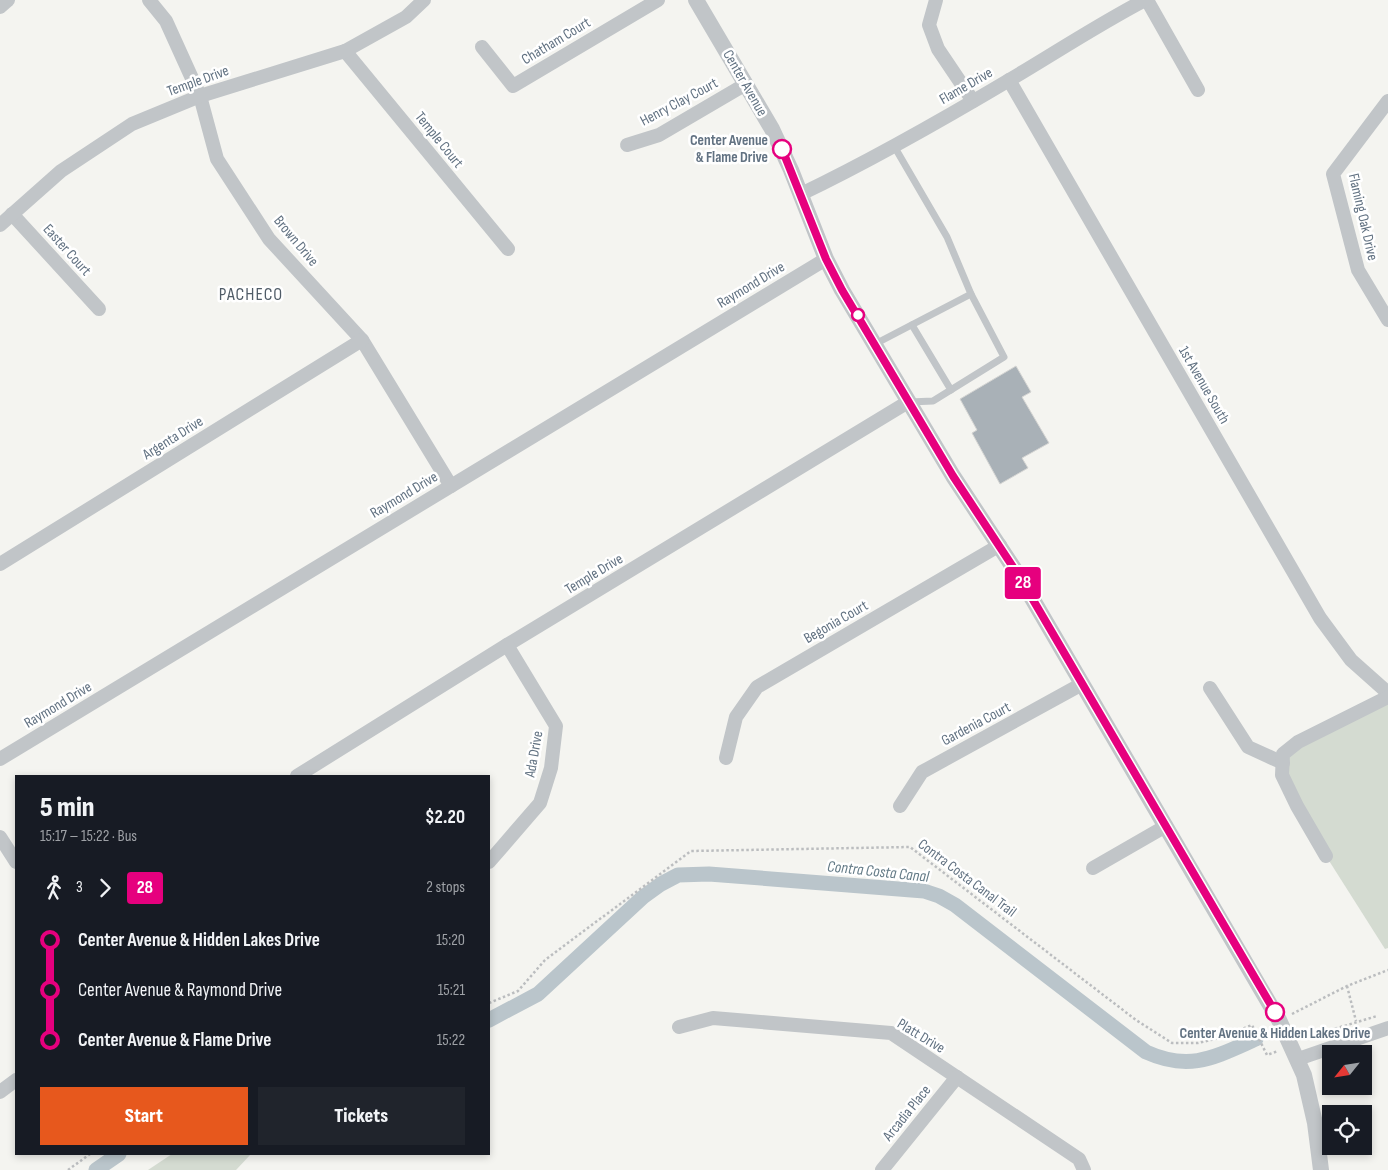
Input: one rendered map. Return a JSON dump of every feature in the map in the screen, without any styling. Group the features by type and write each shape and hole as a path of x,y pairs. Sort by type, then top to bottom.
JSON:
{"street":[{"path":"0,7 8,0"},
{"name":"Brown Drive","path":"148,0 166,21 200,96 217,159 269,239 362,340 451,486"},
{"name":"Temple Drive","path":"0,225 62,171 132,124 200,96 345,51 406,17 424,0"},
{"name":"Chatham Court","path":"482,46 513,86 658,0"},
{"name":"Center Avenue","path":"696,0 772,128 801,194 826,259 953,476 1000,545 1279,1020 1304,1075 1315,1123 1321,1170"},
{"path":"936,0 929,25 938,49 973,100"},
{"path":"1146,0 1198,90"},
{"name":"Flame Drive","path":"801,194 894,146 1009,80 1107,20 1146,0"},
{"name":"Temple Court","path":"345,51 508,249"},
{"name":"1st Avenue South","path":"1009,80 1320,618 1351,660 1388,693"},
{"name":"Henry Clay Court","path":"627,145 659,135 746,84"},
{"name":"Flaming Oak Drive","path":"1388,101 1333,174 1358,270 1388,320"},
{"name":"Easter Court","path":"12,214 99,308"},
{"name":"Raymond Drive","path":"0,759 826,259"},
{"name":"Argenta Drive","path":"0,564 362,340"},
{"name":"Temple Drive","path":"300,775 507,645 908,402"},
{"name":"Begonia Court","path":"726,758 736,717 757,688 1000,545"},
{"name":"Ada Drive","path":"490,861 540,804 552,768 556,726 507,645"},
{"name":"Gardenia Court","path":"900,806 922,772 1082,684"},
{"path":"1210,688 1248,747 1282,763"},
{"path":"1326,856 1297,806 1282,775 1283,754 1298,742 1388,697"},
{"path":"1093,868 1166,826"},
{"path":"0,837 15,860"},
{"name":"Platt Drive","path":"679,1028 713,1018 890,1033 1079,1160 1084,1170"},
{"path":"1295,1052 1388,1028"},
{"name":"Arcadia Place","path":"882,1170 957,1077"},
{"path":"0,1092 15,1081"}],"lane":[{"path":"894,146 947,237 971,294 1004,356 933,401 908,402"},
{"path":"875,344 971,294"},
{"path":"912,325 951,390"}],"path":[{"name":"Contra Costa Canal Trail","path":"490,1004 518,991 545,960 691,851 910,847 1136,1020 1172,1043 1198,1042 1218,1038 1252,1025 1267,1055 1295,1052 1317,1034 1380,1015"},
{"path":"1279,1020 1347,986 1388,970"},
{"path":"1347,986 1356,1021"},
{"path":"68,1170 89,1155"}],"shaded area":[{"path":"1388,697 1388,948 1385,949 1326,856 1297,806 1283,754"},
{"path":"170,1155 250,1155 236,1170 148,1170"}],"building":[{"path":"1016,366 1031,392 1022,397 1049,443 1022,458 1028,468 1000,484 972,433 977,430 960,399"}],"waterway":[{"name":"Contra Costa Canal","path":"490,1019 538,994 643,897 661,884 678,875 709,874 924,891 939,896 955,905 1146,1052 1176,1061 1202,1060 1256,1039"},
{"name":"Contra Costa Canal","path":"96,1170 118,1155"}],"bus line":[{"name":"28","path":"782,149 814,231 842,290 953,476 1019,576 1275,1012"}],"place":[{"name":"Center Avenue & Flame Drive","path":"782,149"},
{"name":"Center Avenue & Hidden Lakes Drive","path":"1275,1012"}],"district":[{"name":"PACHECO","path":"251,294"}]}
